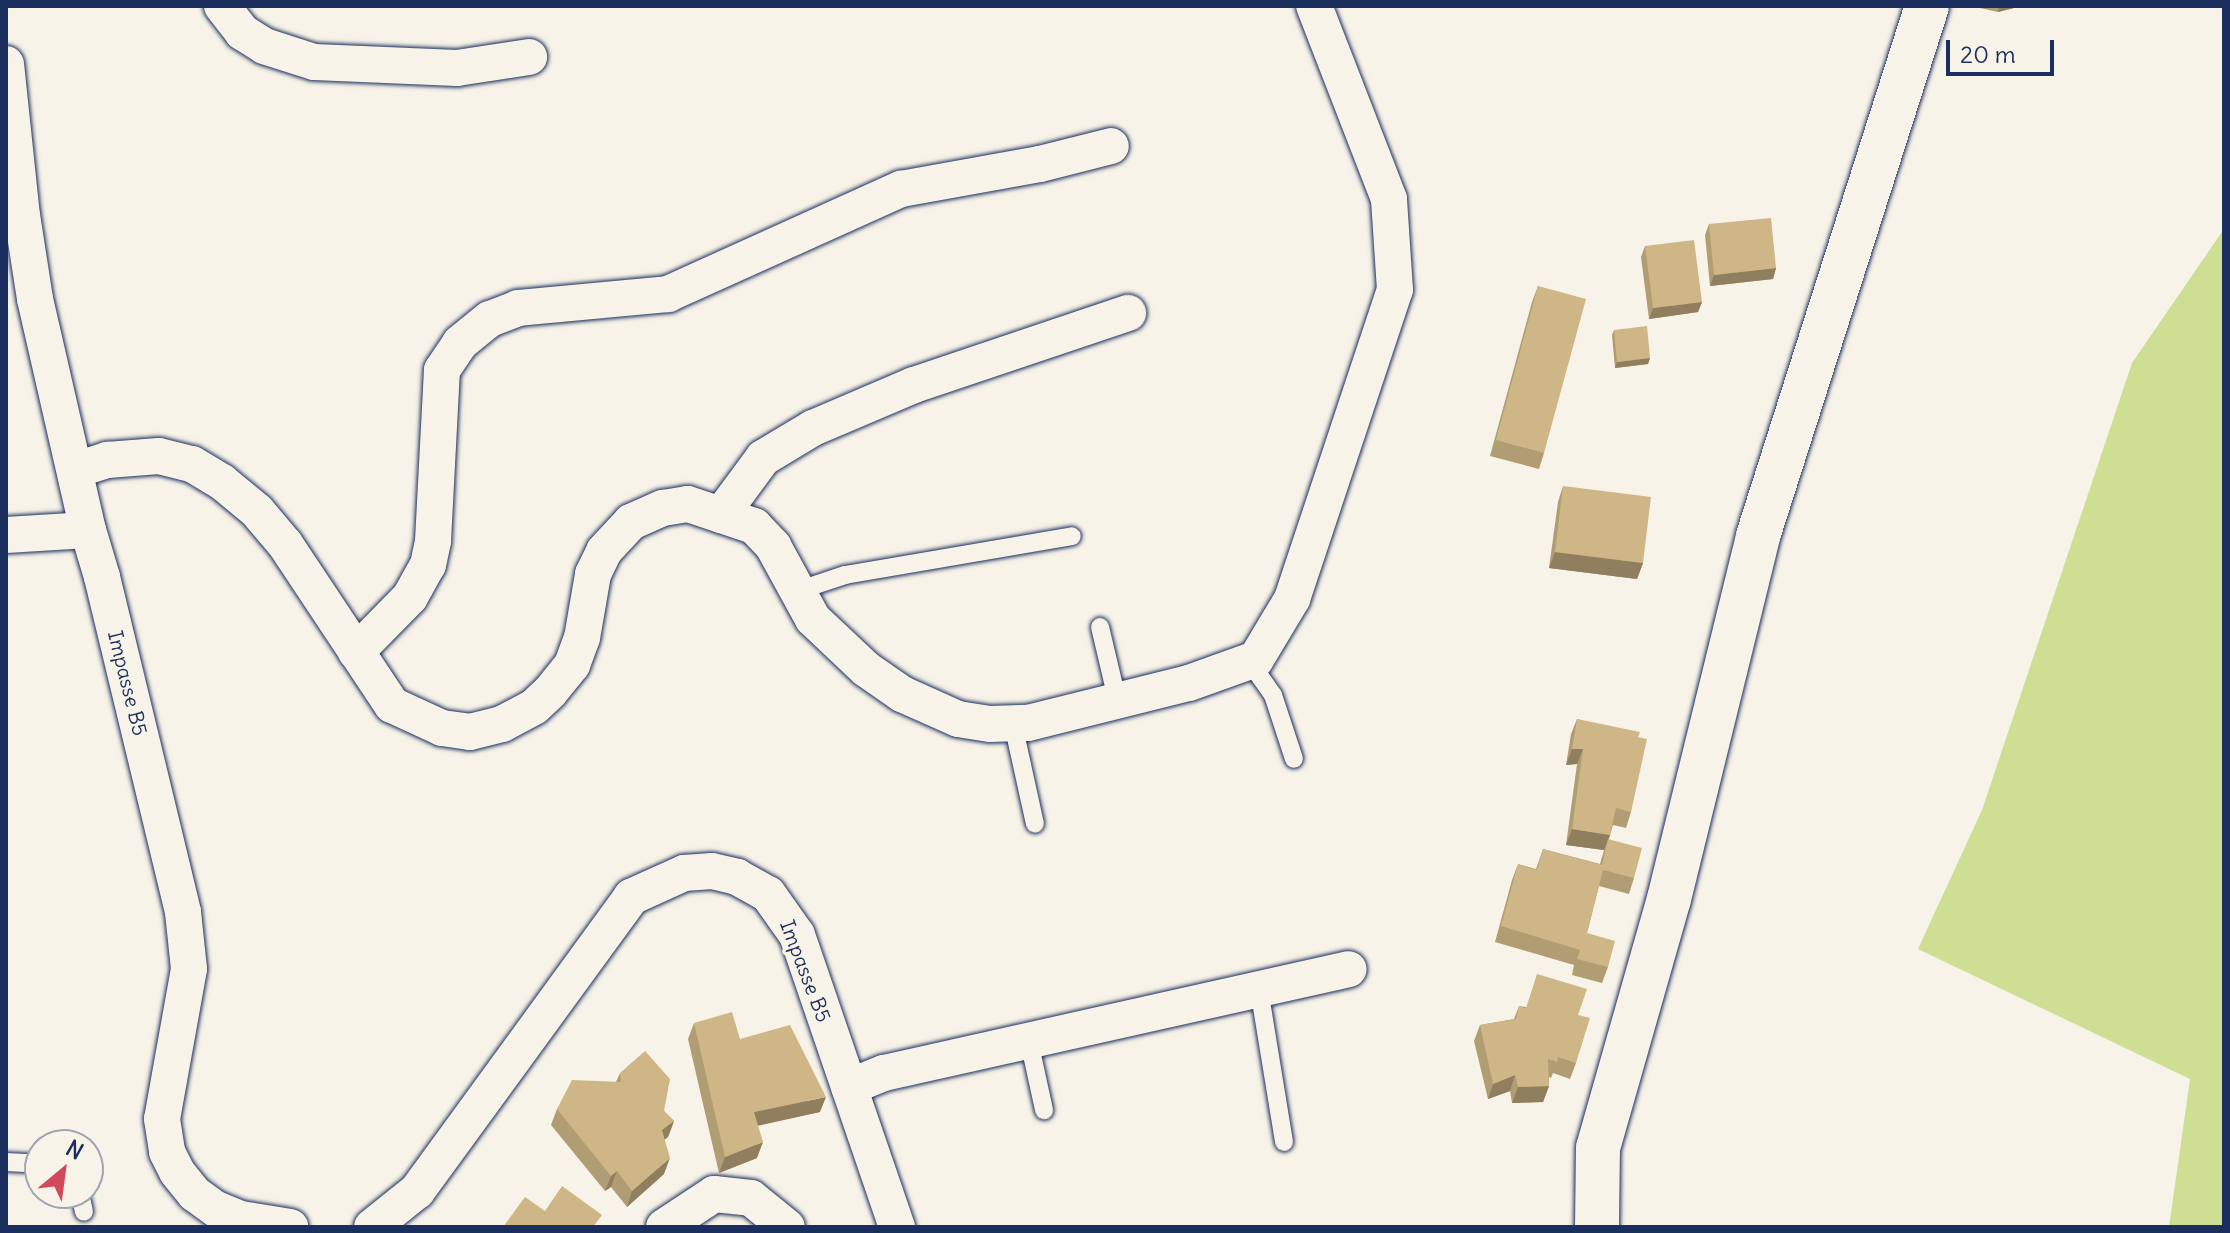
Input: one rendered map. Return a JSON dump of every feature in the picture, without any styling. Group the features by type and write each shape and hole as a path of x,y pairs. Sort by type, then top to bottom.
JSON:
{"street":[{"path":"222,6 242,32 264,46 314,62 457,68 529,57"},
{"path":"76,470 107,460 159,456 192,464 222,482 257,511 285,544 392,705 442,728 470,732 502,724 534,707 572,665 582,638 593,574 604,551 631,522 663,508 688,504 754,526 773,546 813,619 866,669 902,694 958,719 1013,724 1118,703 1189,683 1256,659 1292,599 1395,290 1389,199 1314,6"},
{"path":"1597,1227 1598,1148 1669,899 1758,536 1927,6"},
{"name":"Impasse B5","path":"6,64 22,215 21,300 76,470 88,530 110,607 183,912 189,969 162,1119 167,1152 177,1172 195,1194 216,1209 241,1219 290,1227"},
{"path":"356,652 410,597 428,565 433,541 442,370 460,343 490,319 518,308 668,294 901,189 1040,164 1111,146"},
{"path":"721,515 763,458 813,428 914,385 1128,313"},
{"path":"6,535 88,530"},
{"name":"Impasse B5","path":"372,1227 417,1191 631,897 684,873 712,871 737,877 768,894 797,935 897,1227"},
{"path":"849,1087 884,1073 1348,969"},
{"path":"664,1227 714,1194 751,1198 787,1227"}],"lane":[{"path":"797,591 845,575 1072,536"},
{"path":"1100,627 1118,703"},
{"path":"1249,661 1273,695 1294,759"},
{"path":"1013,724 1035,824"},
{"path":"1259,989 1284,1142"},
{"path":"1029,1041 1044,1110"}],"green space":[{"path":"2224,229 2224,1227 2169,1227 2190,1079 1918,949 1982,810 2132,363"}],"building":[{"path":"1771,218 1776,268 1714,275 1709,224"},
{"path":"1694,240 1702,302 1653,308 1645,246"},
{"path":"1538,286 1586,299 1544,453 1496,440"},
{"path":"1647,326 1650,358 1617,362 1614,330"},
{"path":"1563,486 1651,497 1643,563 1555,552"},
{"path":"1577,719 1640,732 1638,737 1647,739 1631,812 1616,808 1610,835 1572,829 1583,749 1572,749"},
{"path":"1608,839 1642,848 1634,878 1603,870 1587,933 1615,941 1608,967 1577,959 1580,950 1501,926 1518,864 1537,870 1543,849 1602,865"},
{"path":"1537,974 1587,989 1578,1015 1590,1018 1576,1063 1558,1057 1557,1062 1548,1059 1549,1086 1518,1087 1515,1075 1493,1084 1480,1025 1516,1019 1519,1006 1526,1008"},
{"path":"732,1012 740,1039 790,1025 826,1097 754,1112 763,1142 725,1157 694,1023"},
{"path":"645,1051 670,1079 664,1111 674,1121 662,1130 670,1158 632,1191 617,1171 611,1176 557,1109 572,1080 621,1082 620,1073"},
{"path":"562,1186 602,1215 593,1227 503,1227 525,1197 545,1211"}]}
